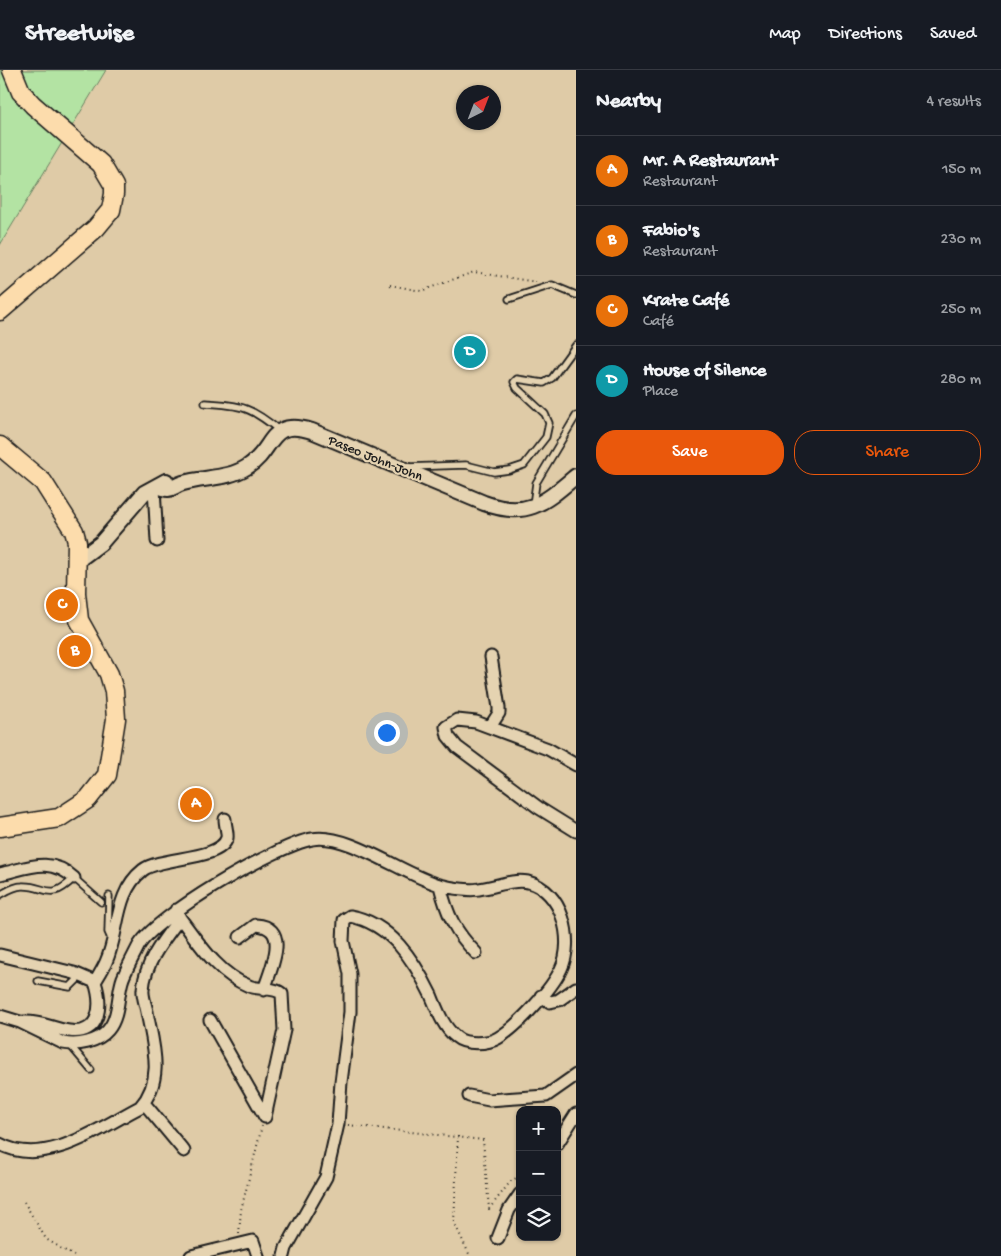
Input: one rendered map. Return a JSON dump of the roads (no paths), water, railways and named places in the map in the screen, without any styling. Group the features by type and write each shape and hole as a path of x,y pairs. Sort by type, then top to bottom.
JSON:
{"main road":[{"path":"0,311 96,228 111,210 114,194 114,186 101,164 33,105 21,92 12,70"},
{"path":"0,446 43,482 75,536 80,620 109,674 114,691 116,719 107,775 88,799 59,818 0,827"}],"street":[{"name":"Paseo John-John","path":"280,431 286,427 302,428 499,508 510,510 533,507 576,476"},
{"path":"77,561 101,543 141,496 157,487 166,490 174,489 181,484 220,476 248,466 280,431"},
{"path":"157,487 157,541"},
{"path":"490,657 499,713 490,727"},
{"path":"576,764 548,750 490,727 463,719 456,720 446,727 448,736 457,747 539,808 576,831"},
{"path":"20,1022 34,1022 71,1032 87,1028 98,1017 100,1005 95,982 107,961 122,899 133,880 144,869 164,860 197,856 222,846 228,835 225,819"},
{"path":"0,1016 20,1022 70,1044 90,1042 108,1031 115,1019 122,979 139,944 147,934 257,862 311,839 340,842 440,886 477,890 514,881 528,882 538,886 557,904 565,927 565,951 562,968 517,1023 497,1039 487,1041 460,1040 454,1036 440,1015 417,968 387,931 366,919 350,916 344,920 343,942 350,974 350,1012 338,1124 326,1177 286,1248 284,1256"},
{"path":"0,874 48,864 58,866 74,878"},
{"path":"440,886 446,912 454,927 476,953"},
{"path":"178,914 203,949 230,976 249,986 264,990 278,990 282,994 284,1030 265,1117 210,1020"},
{"path":"0,1144 11,1150 26,1153 66,1145 140,1107 144,1103 151,1093 155,1080 156,1057 143,989 152,959 178,914"},
{"path":"240,937 256,924 268,927 272,931 277,948 264,990"},
{"path":"0,955 82,976 95,982"},
{"path":"541,996 550,1002 558,1000 576,988"},
{"path":"468,1096 489,1100 546,1096 576,1075"},
{"path":"144,1103 184,1152"},
{"path":"561,1138 576,1114"},
{"path":"498,1238 509,1210 519,1196"},
{"path":"190,1256 253,1241 258,1256"}],"lane":[{"path":"509,299 552,285 576,295"},
{"path":"402,467 466,465 494,472 510,470 524,465 546,437 549,423 545,414 517,388 514,382 517,379 544,383 552,378 576,345"},
{"path":"205,403 225,404 258,413 280,431"},
{"path":"533,507 536,483 576,416"},
{"path":"0,895 13,887 24,886 48,893 59,890 74,878 101,902"},
{"path":"109,896 108,932 112,941"},
{"path":"38,981 70,987 82,976"},
{"path":"70,1044 91,1070"}],"place":[{"name":"House of Silence","path":"470,352"},
{"name":"Krate Café","path":"62,605"},
{"name":"Fabio's","path":"75,651"},
{"name":"Mr. A Restaurant","path":"196,804"}]}
